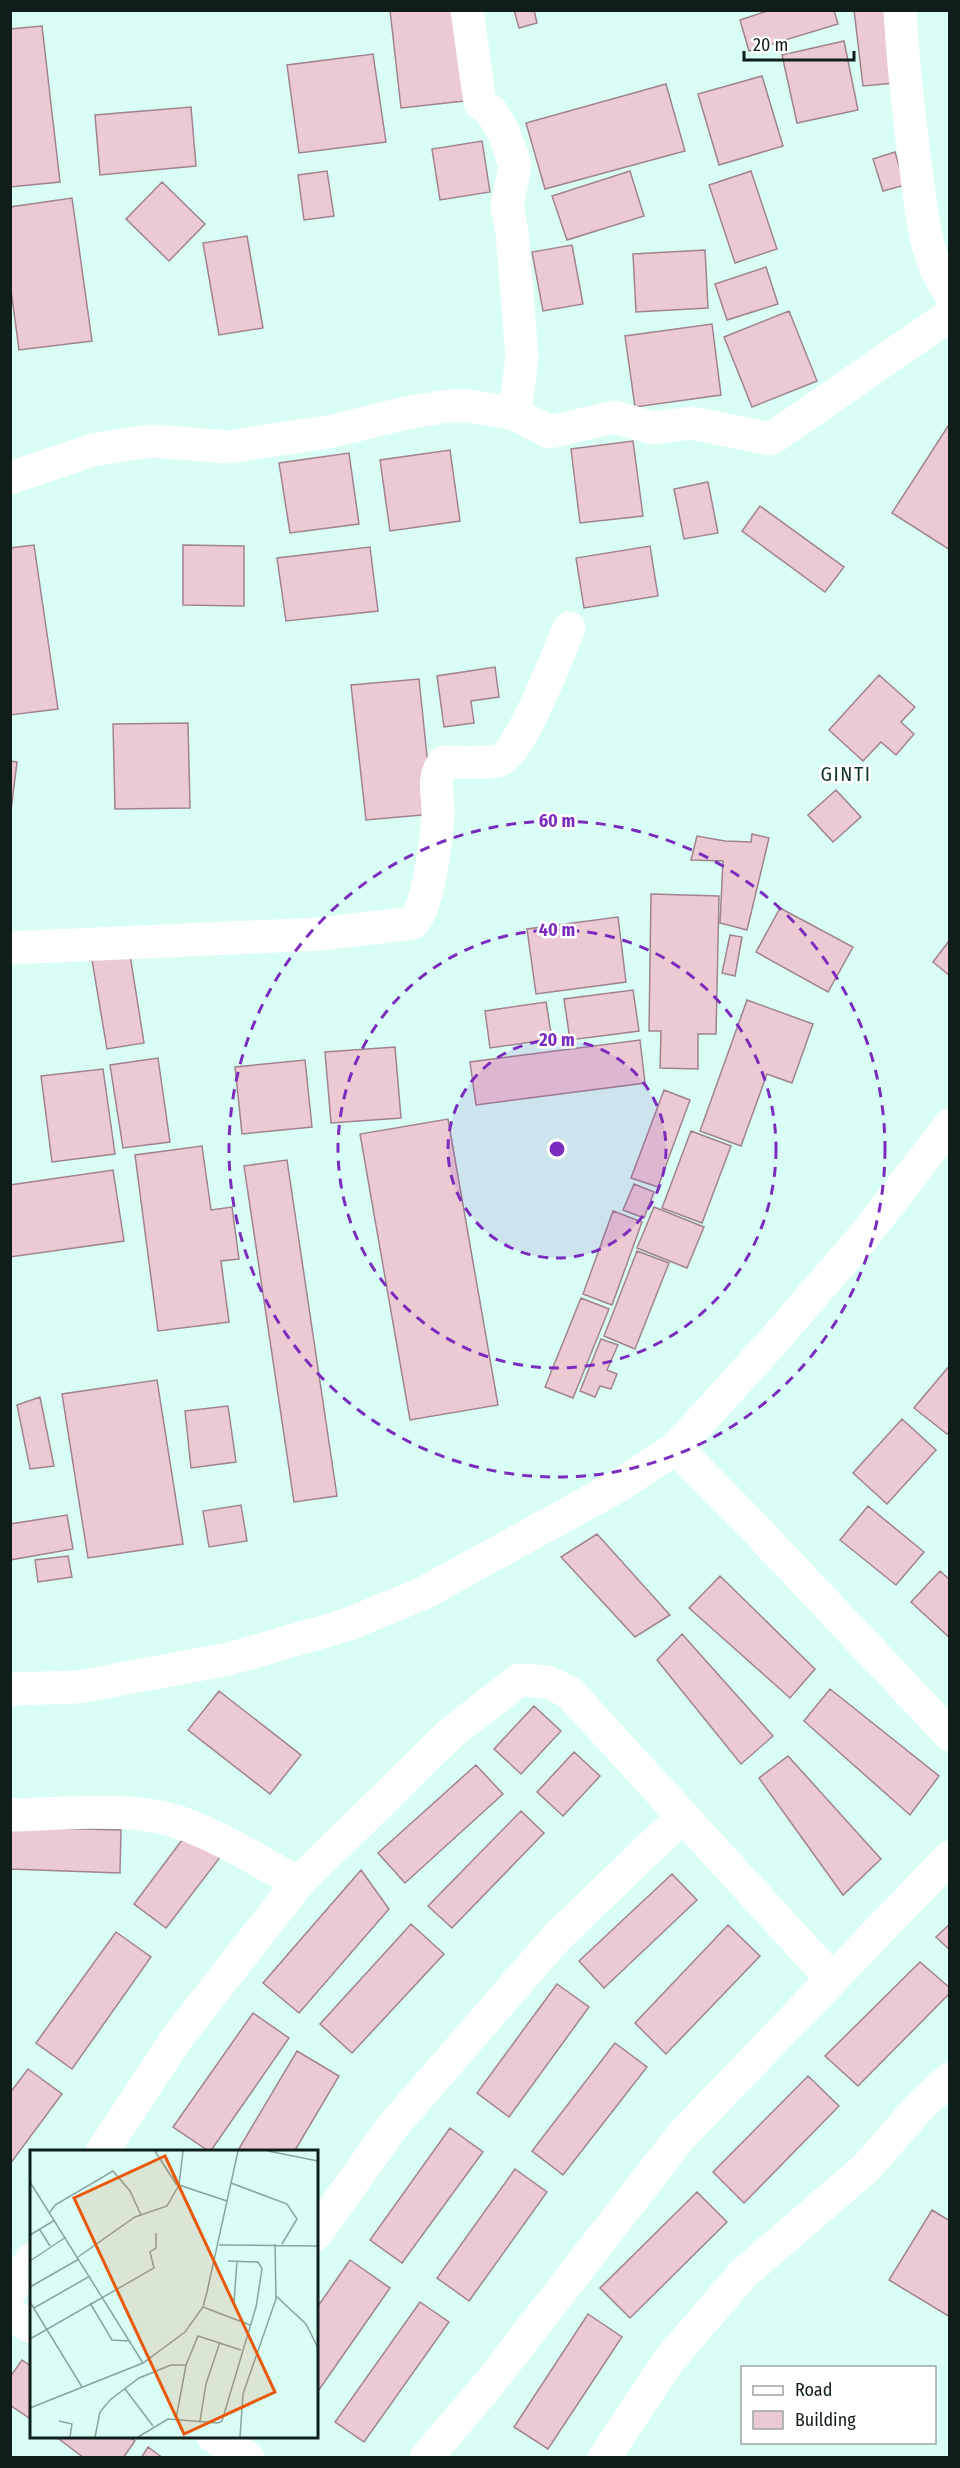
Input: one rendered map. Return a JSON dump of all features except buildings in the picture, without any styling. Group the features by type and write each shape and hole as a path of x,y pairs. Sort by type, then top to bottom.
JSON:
{"street":[{"path":"467,10 480,103 491,111 502,131 515,165 507,207 522,357 515,414"},
{"path":"900,10 905,85 938,234 943,284 950,293"},
{"path":"10,478 92,450 152,441 228,447 333,430 448,406 470,406 515,414 550,432 615,417 653,428 692,423 771,439 950,315"},
{"path":"10,948 320,934 413,923 424,906 438,815 438,770 444,762 500,760 511,753 542,691 569,628"},
{"path":"10,1689 78,1687 229,1659 346,1625 422,1594 618,1486 676,1448 776,1338 864,1236 950,1125"},
{"path":"676,1448 950,1735"},
{"path":"103,2150 177,2038 298,1883 451,1733 519,1680 547,1682 569,1692 831,1978"},
{"path":"10,1815 133,1813 174,1820 212,1836 298,1883"},
{"path":"318,2231 392,2127 557,1937 683,1816"},
{"path":"426,2457 488,2385 682,2135 950,1857"},
{"path":"604,2457 669,2360 744,2273 867,2167 922,2104 950,2079"},
{"path":"10,2291 30,2262"},
{"path":"10,2314 30,2325"},
{"path":"216,2438 248,2457"}],"district":[{"name":"GINTI","path":"846,774"}]}
